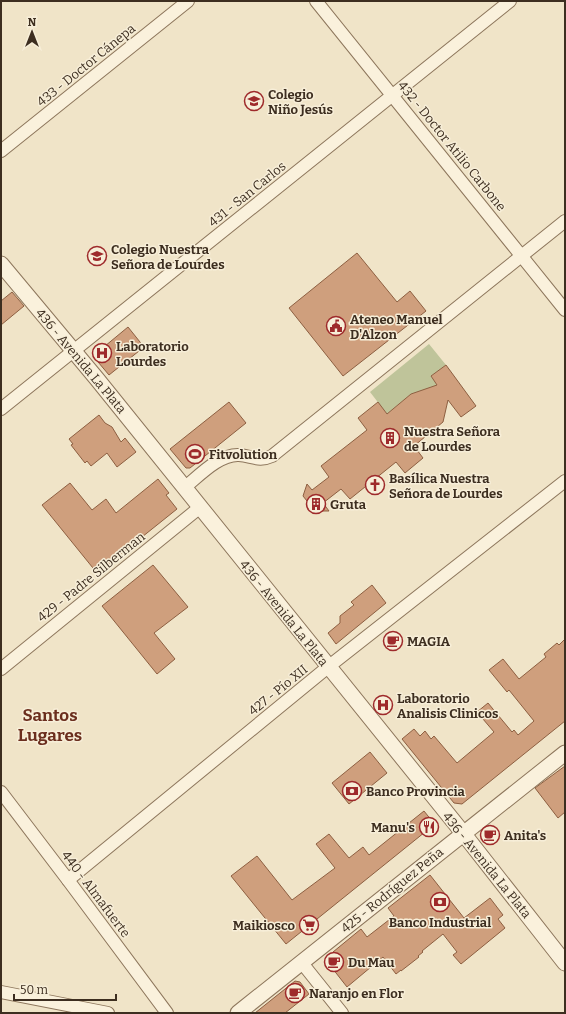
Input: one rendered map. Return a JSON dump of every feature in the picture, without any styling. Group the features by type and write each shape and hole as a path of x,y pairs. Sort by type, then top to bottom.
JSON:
{"street":[{"name":"433 - Doctor Cánepa","path":"1,151 188,1"},
{"name":"432 - Doctor Atilio Carbone","path":"316,1 565,310"},
{"name":"431 - San Carlos","path":"1,409 510,1"},
{"path":"184,488 222,458 240,455 265,459 272,456 565,221"},
{"name":"436 - Avenida La Plata","path":"1,264 73,352 97,378 199,508 463,833 565,963"},
{"name":"427 - Pío XII","path":"68,880 328,667 565,481"},
{"name":"429 - Padre Silberman","path":"1,669 199,508"},
{"name":"425 - Rodríguez Peña","path":"238,1013 565,753"},
{"name":"440 - Almafuerte","path":"1,792 167,1013"},
{"path":"302,963 342,1013"},
{"path":"1,992 108,1013"}],"green space":[{"path":"429,344 446,365 431,376 439,388 411,394 387,414 370,392"}],"building":[{"path":"357,253 397,302 410,291 426,311 343,376 289,308"},
{"path":"12,292 24,306 1,325 1,301"},
{"path":"128,327 144,347 109,375 93,356"},
{"name":"Nuestra Señora de Lourdes","path":"446,365 476,406 461,417 448,400 443,422 414,446 423,458 405,473 396,462 350,499 341,489 323,503 329,511 315,511 303,496 307,484 312,490 329,477 321,466 367,430 358,418 378,402 387,414 411,394 437,385 431,376"},
{"path":"229,402 246,423 190,468 186,468 170,449"},
{"path":"99,415 105,423 112,427 121,442 125,438 136,452 117,467 107,453 91,466 87,461 85,463 71,445 73,444 69,439"},
{"path":"158,479 169,493 166,495 177,509 97,573 42,505 70,483 92,510 106,499 116,513"},
{"path":"153,565 188,607 154,633 175,659 157,674 102,606"},
{"path":"372,585 386,603 336,644 328,633 340,623 340,616 354,605 351,602"},
{"path":"565,639 565,721 462,804 454,803 402,739 414,729 420,736 425,731 431,739 434,736 457,763 494,732 477,712 488,703 512,732 514,730 518,735 534,721 509,690 507,692 489,670 503,659 519,679 546,657 544,654 557,643 559,645"},
{"name":"Banco Provincia","path":"370,752 387,773 349,804 332,783"},
{"path":"565,766 565,812 558,818 535,788"},
{"path":"424,811 432,821 430,828 286,944 231,876 257,856 292,900 335,868 316,844 329,834 349,858 363,847 369,855"},
{"path":"430,875 464,918 490,898 503,915 498,919 505,928 461,964 453,955 457,952 443,934 422,951 423,952 418,956 419,957 396,974 383,957 347,987 329,964 329,958 335,954 333,952 361,929 367,937 394,916 388,908"},
{"path":"295,981 300,982 309,994 285,1013 255,1013"}],"place":[{"name":"Colegio Niño Jesús","path":"254,101"},
{"name":"Colegio Nuestra Señora de Lourdes","path":"97,256"},
{"name":"Ateneo Manuel D'Alzon","path":"336,326"},
{"name":"Laboratorio Lourdes","path":"102,353"},
{"name":"Nuestra Señora de Lourdes","path":"390,438"},
{"name":"Fitvolution","path":"195,454"},
{"name":"Basílica Nuestra Señora de Lourdes","path":"375,485"},
{"name":"Gruta","path":"316,504"},
{"name":"MAGIA","path":"393,641"},
{"name":"Laboratorio Analisis Clinicos","path":"383,705"},
{"name":"Banco Provincia","path":"352,791"},
{"name":"Manu's","path":"429,827"},
{"name":"Anita's","path":"490,835"},
{"name":"Banco Industrial","path":"440,902"},
{"name":"Maikiosco","path":"309,925"},
{"name":"Du Mau","path":"334,962"},
{"name":"Naranjo en Flor","path":"295,993"}],"district":[{"name":"Santos Lugares","path":"50,725"}]}
